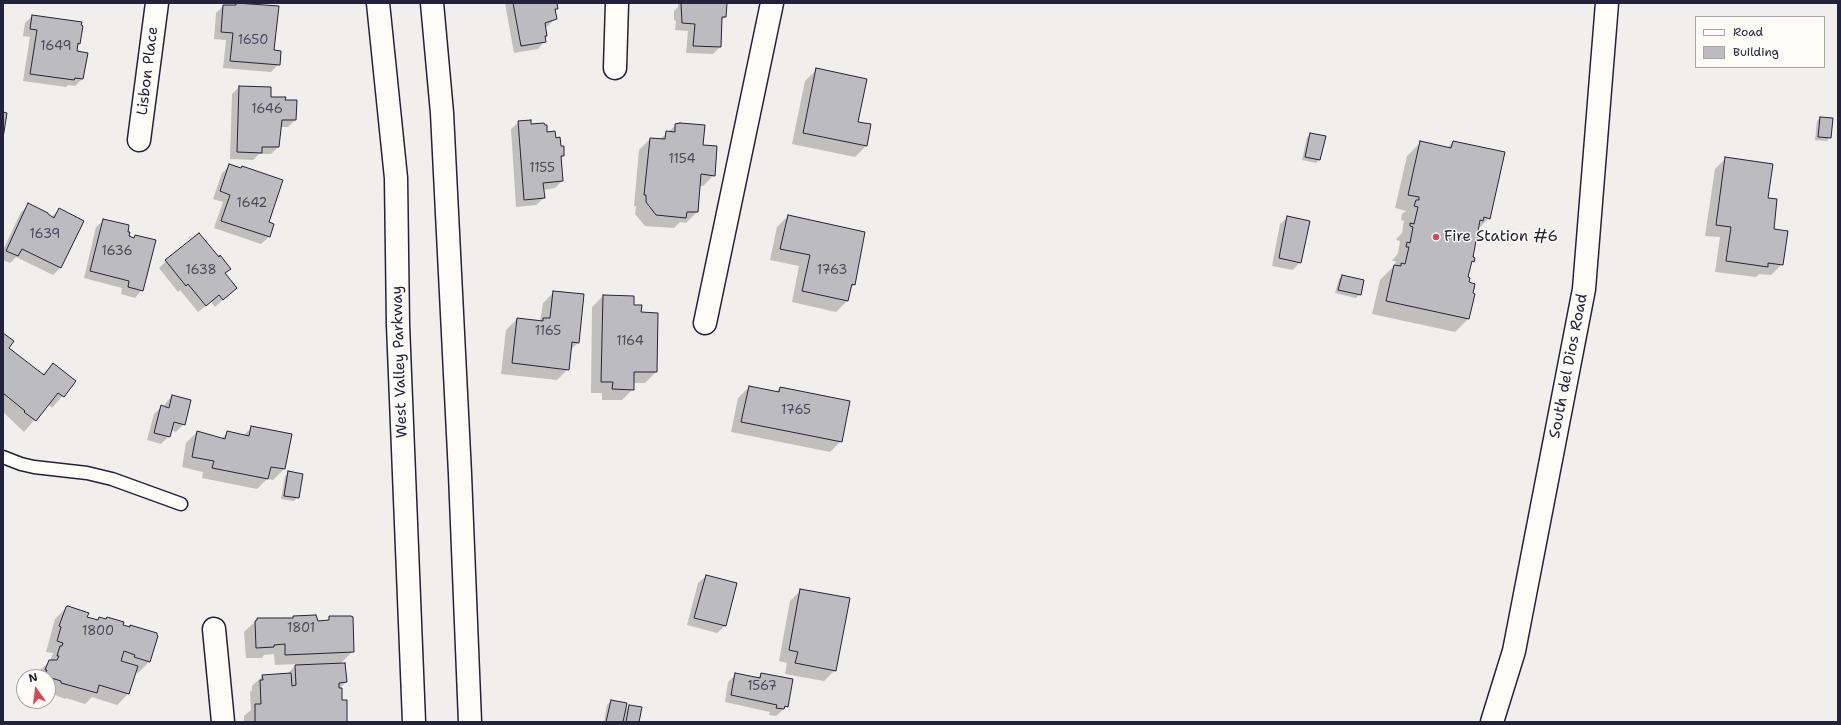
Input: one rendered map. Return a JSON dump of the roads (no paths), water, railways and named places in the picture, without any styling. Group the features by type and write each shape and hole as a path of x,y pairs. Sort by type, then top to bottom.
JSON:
{"main road":[{"name":"Lisbon Place","path":"139,140 157,3"},
{"name":"West Valley Parkway","path":"378,3 396,178 398,325 414,722"},
{"path":"432,3 442,113 460,474 470,722"},
{"path":"615,68 617,3"},
{"path":"705,323 772,3"},
{"name":"South del Dios Road","path":"1492,722 1514,651 1584,289 1607,3"},
{"path":"214,629 223,722"}],"lane":[{"path":"3,457 27,466 87,473 112,479 181,504"}],"place":[{"name":"Fire Station #6","path":"1436,237"}]}
